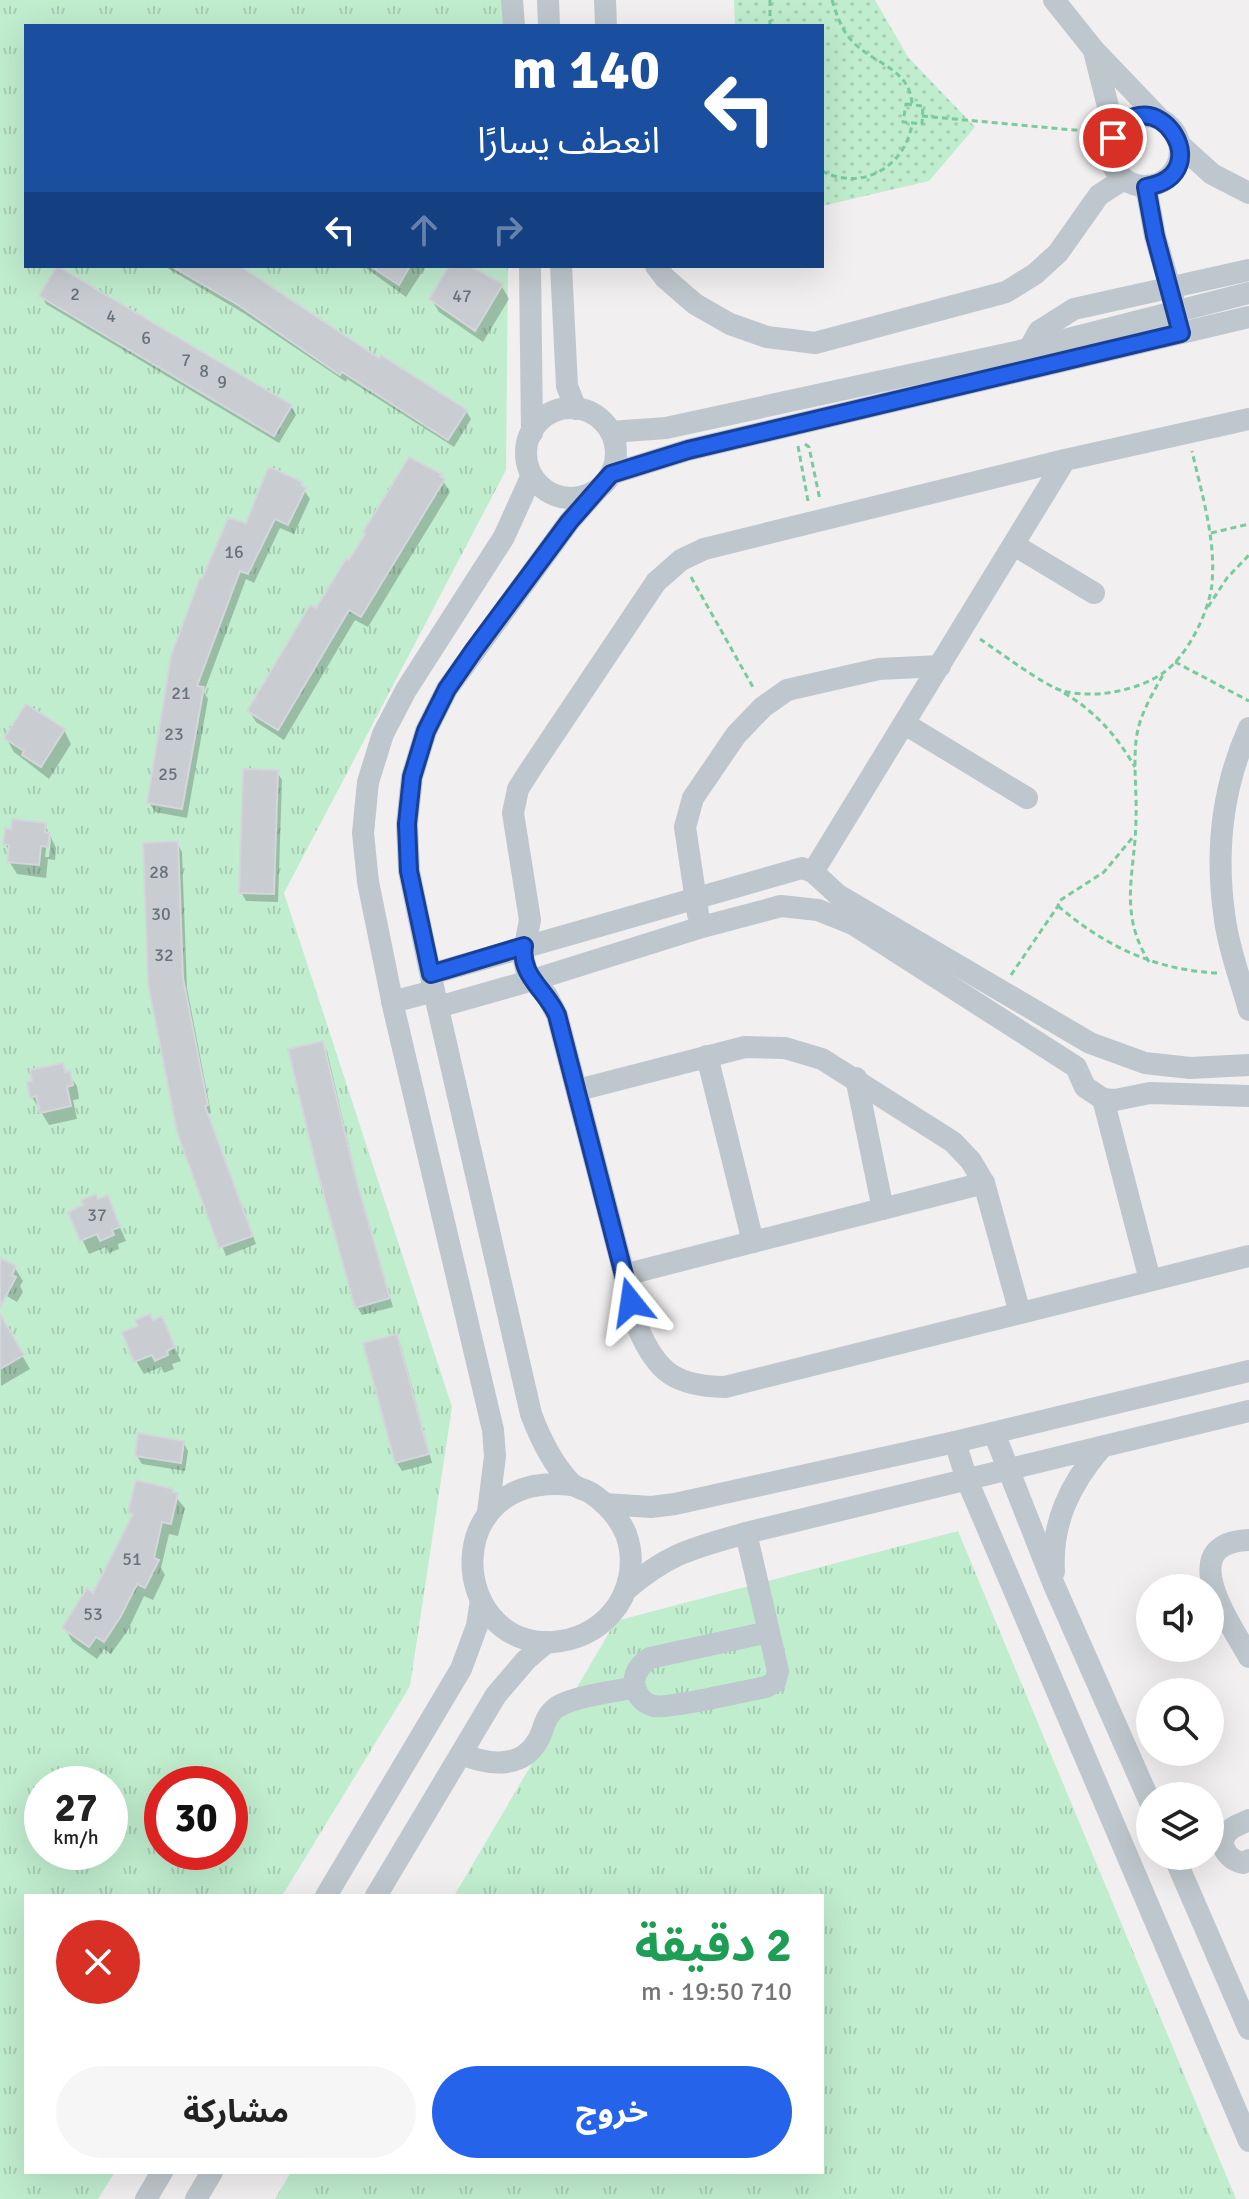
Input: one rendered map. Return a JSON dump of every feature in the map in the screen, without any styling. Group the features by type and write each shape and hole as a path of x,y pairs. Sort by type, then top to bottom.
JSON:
{"street":[{"path":"512,0 514,24"},
{"path":"548,0 549,24"},
{"path":"605,0 606,24"},
{"path":"1054,0 1094,50 1170,126 1180,145 1212,174 1249,193"},
{"path":"1094,50 1113,138 1112,162 1124,179 1146,187 1163,182 1179,162 1180,145"},
{"path":"1113,138 1131,119 1151,117 1161,120"},
{"path":"658,268 695,304 730,324 767,337 815,343 1006,292 1035,274 1058,253 1099,195 1124,179"},
{"path":"1146,187 1181,333"},
{"path":"530,268 532,433 527,454 532,475 546,491 556,496 577,498 604,482 688,450 1249,317"},
{"path":"561,268 567,386 576,409"},
{"path":"1029,349 1039,331 1074,309 1249,270"},
{"path":"611,432 666,428 1029,349 1249,293"},
{"path":"532,433 546,417 565,409 576,409 596,416 611,432 616,453 604,482 569,522 447,689 426,731 412,777 407,824 409,871 531,1414 546,1448 572,1485"},
{"path":"1249,419 1065,460 704,549 681,560 656,582 518,789 513,813 530,920 524,946 524,965 557,1015 638,1328 649,1355 670,1375 696,1387 725,1387 1249,1256"},
{"path":"813,872 1065,460"},
{"path":"488,1512 495,1456 493,1430 392,1002 368,882 363,833 368,782 383,734 406,690 504,537 532,475"},
{"path":"1014,545 1094,593"},
{"path":"702,927 685,827 693,798 736,735 763,707 787,690 879,669 940,666"},
{"path":"905,724 1027,798"},
{"path":"1249,728 1236,756 1223,809 1221,867 1225,922 1249,1010"},
{"path":"435,991 524,946 772,879 802,868 813,872 838,895 1090,1043 1145,1063 1190,1068 1249,1065"},
{"path":"772,879 781,906"},
{"path":"392,1002 435,991 533,980 702,927 781,906 818,910 853,924 1076,1067 1085,1087 1103,1099 1115,1100 1150,1093 1249,1096"},
{"path":"1076,1067 1090,1043"},
{"path":"578,1090 745,1047 785,1048 822,1059 953,1142 971,1161 984,1183 1020,1313"},
{"path":"707,1056 753,1242"},
{"path":"856,1078 883,1209"},
{"path":"1103,1099 1150,1280"},
{"path":"624,1275 984,1183"},
{"path":"605,1504 651,1507 675,1504 994,1433 1249,1371"},
{"path":"626,1590 665,1560 684,1550 1249,1411"},
{"path":"994,1433 1054,1585 1141,1782"},
{"path":"955,1442 967,1480 1249,2141"},
{"path":"1054,1585 1053,1555 1062,1511 1081,1470 1101,1448"},
{"path":"549,1482 572,1485 590,1492 605,1504 626,1535 630,1572 626,1590 603,1623 567,1641 547,1642 527,1639 493,1617 481,1600 473,1578 471,1555 477,1532 488,1512 506,1496 526,1486 549,1482"},
{"path":"746,1533 769,1632 778,1671 771,1685 662,1707 643,1701 635,1687 639,1667 650,1658 769,1632"},
{"path":"1249,1540 1227,1544 1218,1551 1209,1571 1213,1592 1249,1657"},
{"path":"327,1894 461,1669 477,1626 481,1600"},
{"path":"377,1894 509,1677 547,1642"},
{"path":"461,1754 483,1763 513,1760 537,1742 547,1717 558,1706 635,1687"},
{"path":"1249,1820 1229,1830 1223,1841 1223,1848 1230,1859 1243,1863 1249,1860"},
{"path":"1180,1870 1249,2029"},
{"path":"146,2199 161,2174"},
{"path":"196,2199 211,2174"}],"path":[{"path":"770,0 770,24"},
{"path":"832,0 846,34 866,53 904,77 912,93 912,105"},
{"path":"904,105 912,105 923,106 922,124 905,124 904,105"},
{"path":"922,116 1092,132 1113,138"},
{"path":"824,172 846,179 877,174 901,154 912,124"},
{"path":"1149,962 1136,936 1129,907 1129,877 1136,830 1135,744 1148,700 1164,673 1198,629 1212,585 1211,533 1188,433"},
{"path":"803,444 809,447 818,521 796,449 803,444"},
{"path":"1211,533 1249,524"},
{"path":"1205,610 1227,578 1249,555"},
{"path":"681,560 763,707"},
{"path":"963,629 1088,708 1112,731 1137,770"},
{"path":"1175,662 1249,701"},
{"path":"1060,691 1114,691 1164,673"},
{"path":"1001,990 1059,901 1104,872 1124,850 1136,830"},
{"path":"1058,906 1110,944 1149,962 1202,972 1238,972"}],"green space":[{"path":"0,0 510,0 509,24 24,24 24,268 508,268 506,470 284,893 452,1407 410,1686 283,1894 24,1894 24,2174 114,2174 98,2199 0,2199"},
{"path":"734,0 875,0 908,57 975,127 929,181 824,206 824,24 735,24"},
{"path":"958,1531 1236,2199 275,2199 290,2174 824,2174 824,1894 455,1894 616,1621"}],"building":[{"path":"56,268 60,268 292,405 274,436 39,296"},
{"path":"174,268 243,268 379,358 381,355 467,410 448,440 342,372 340,375 238,305"},
{"path":"373,268 409,268 399,285"},
{"path":"448,268 474,268 503,284 475,331 429,299"},
{"path":"409,457 442,474 440,476 445,479 361,617 349,610 278,730 247,711 310,605 316,608 346,559 349,560"},
{"path":"268,468 302,482 301,485 306,488 288,525 275,519 248,574 240,571 197,686 204,687 182,809 147,803 171,656 200,578 228,518 246,523"},
{"path":"26,704 65,729 41,767 4,738"},
{"path":"243,769 278,770 274,894 239,893"},
{"path":"12,819 46,823 45,832 50,833 48,847 41,846 39,865 7,862 9,845 3,844 5,828 11,829"},
{"path":"178,841 183,978 208,1105 205,1106 253,1236 219,1248 177,1132 148,983 143,843"},
{"path":"323,1041 356,1179 390,1298 355,1308 288,1049"},
{"path":"63,1063 65,1072 70,1071 73,1085 67,1087 71,1106 40,1113 36,1096 30,1098 27,1082 32,1081 30,1070"},
{"path":"96,1194 98,1199 108,1195 120,1227 112,1230 114,1235 100,1241 97,1234 80,1241 68,1212 83,1205 81,1200"},
{"path":"0,1258 16,1266 12,1275 16,1277 0,1308"},
{"path":"0,1314 24,1355 0,1369"},
{"path":"150,1314 153,1320 162,1316 175,1347 167,1351 168,1355 155,1361 152,1355 134,1362 122,1332 138,1326 135,1320"},
{"path":"397,1334 429,1454 395,1463 363,1343"},
{"path":"138,1433 184,1441 181,1463 135,1456"},
{"path":"136,1480 178,1493 171,1524 162,1522 154,1558 159,1560 145,1588 137,1584 104,1642 96,1637 89,1647 62,1628 87,1588 93,1593 133,1514 128,1512"}],"route":[{"path":"631,1302 557,1015 547,996 527,973 524,946 431,974 409,871 407,824 412,777 426,731 447,689 474,650 569,522 611,474 688,450 1181,333 1155,236 1146,187 1170,177 1179,162 1180,145 1170,126 1151,117 1131,119 1121,125 1113,138"}]}
